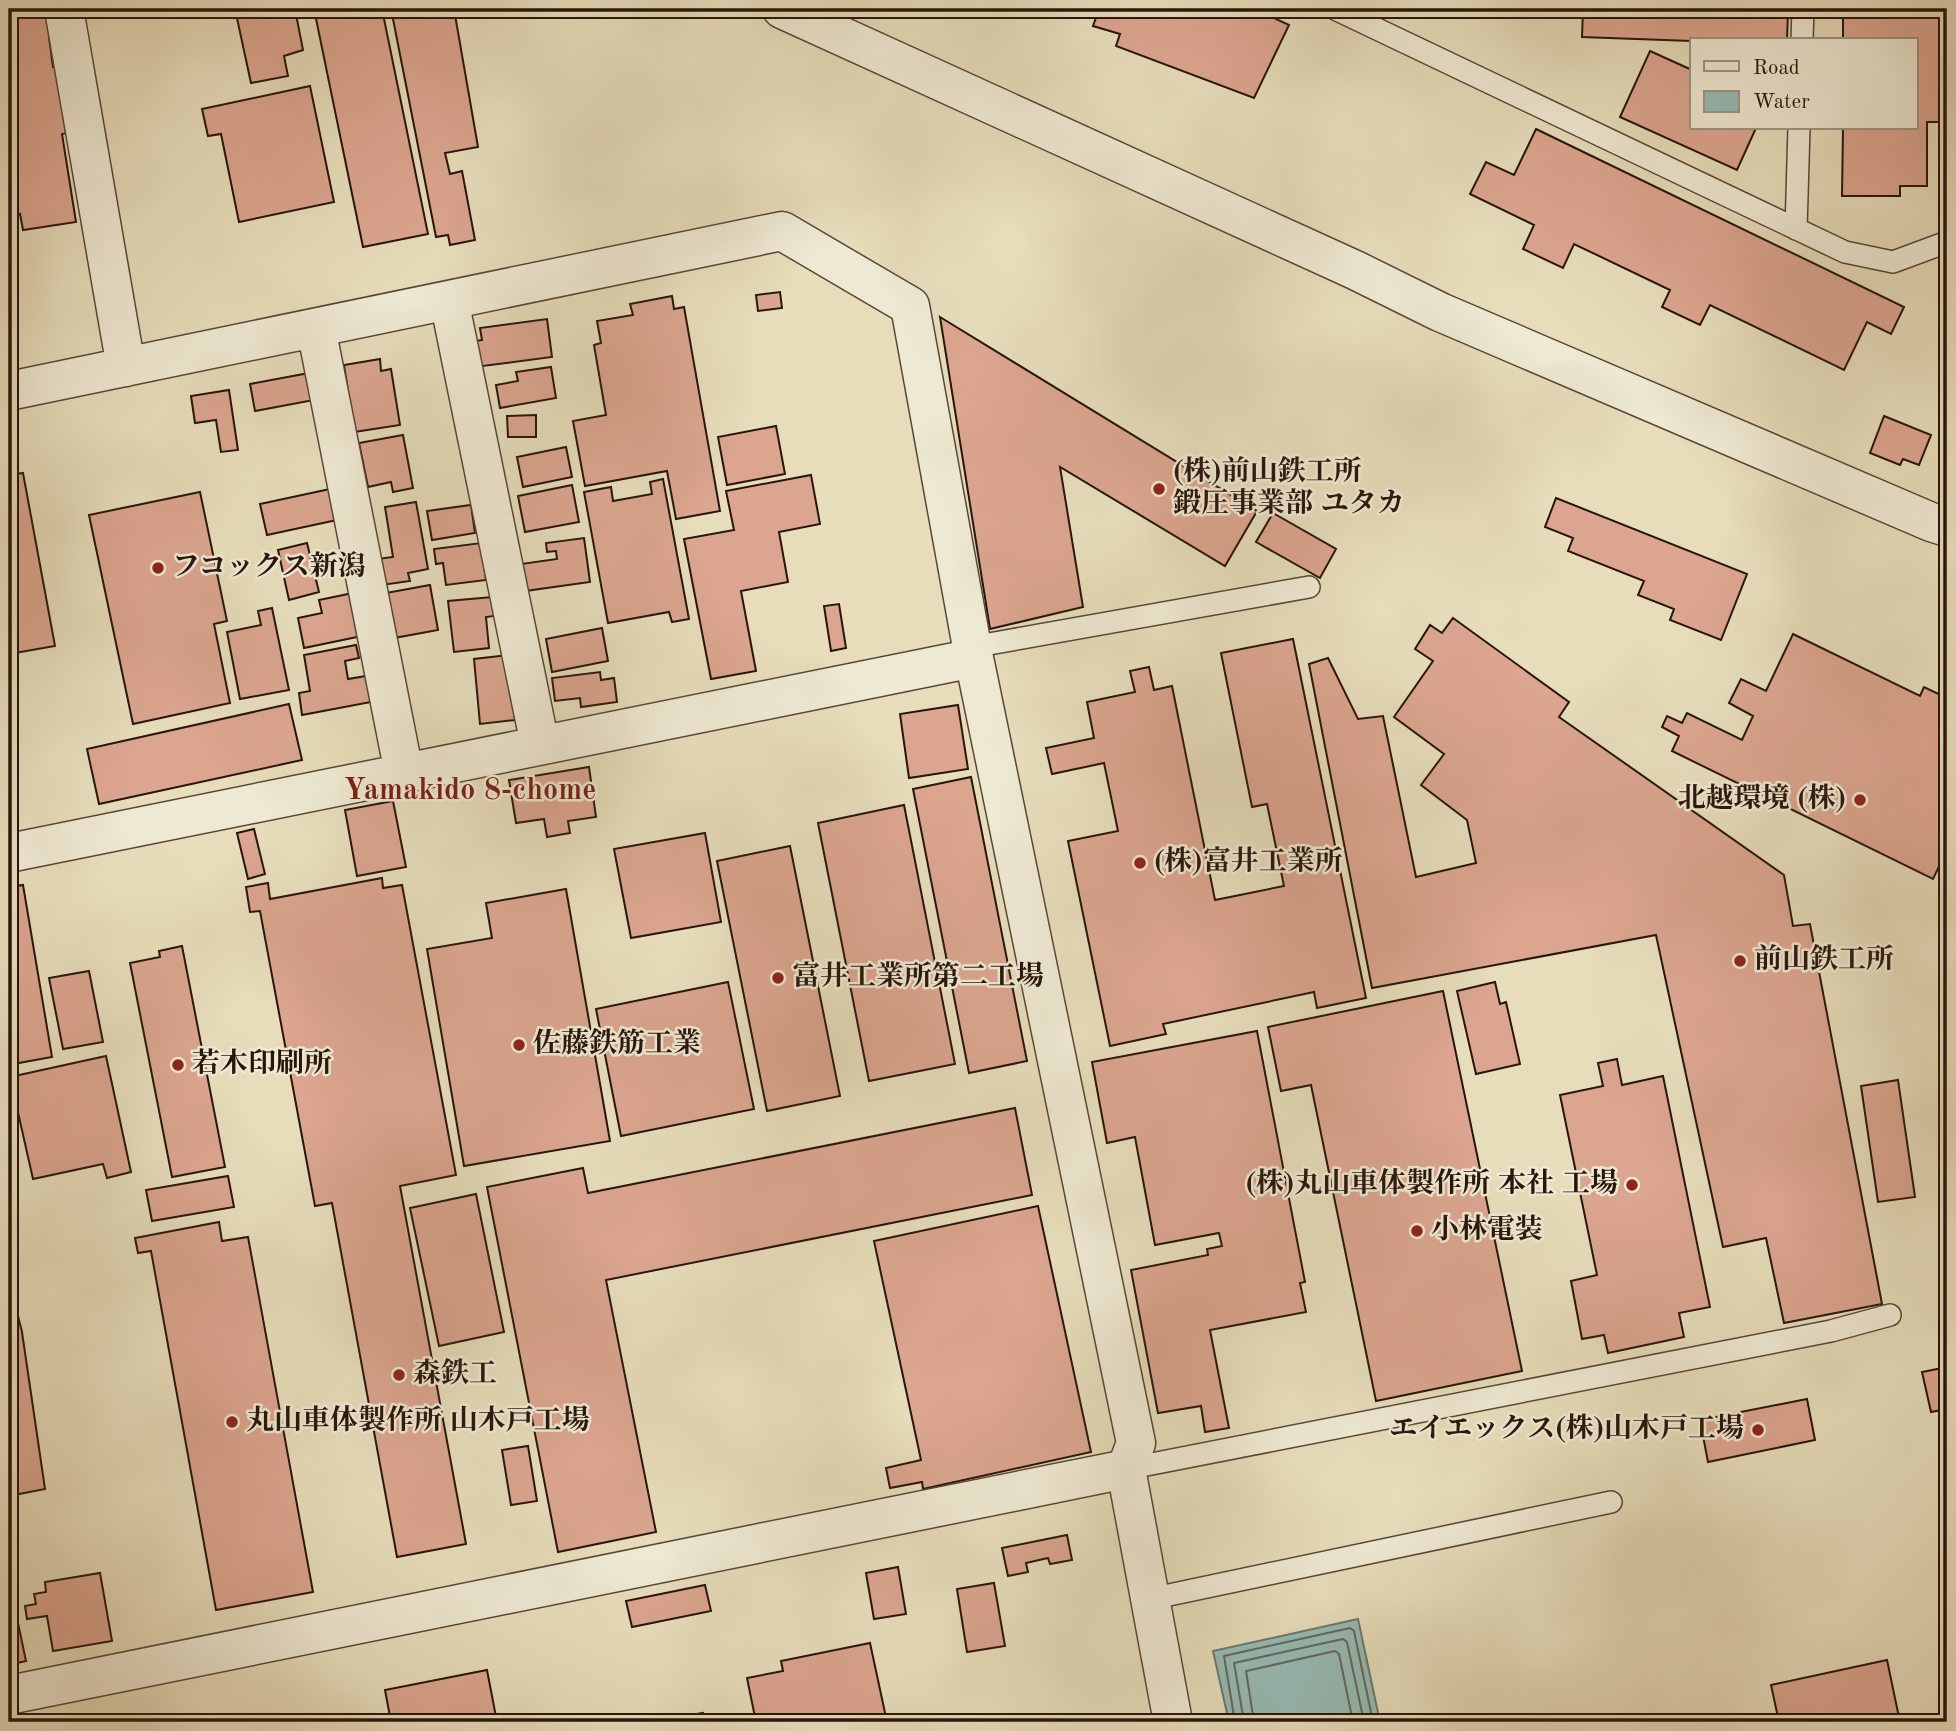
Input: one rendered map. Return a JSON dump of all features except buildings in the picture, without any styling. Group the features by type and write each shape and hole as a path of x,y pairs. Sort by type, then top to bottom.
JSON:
{"street":[{"path":"64,9 126,367"},
{"path":"782,9 1343,265 1440,312 1947,527"},
{"path":"9,391 782,231 910,306 973,652 1136,1443 1126,1469 1173,1722"},
{"path":"449,300 540,746"},
{"path":"316,328 404,773"},
{"path":"9,853 540,746 973,652"},
{"path":"9,1695 1126,1469"}],"lane":[{"path":"1335,9 1845,252 1893,262 1947,242"},
{"path":"1802,38 1803,9"},
{"path":"1796,229 1799,130"},
{"path":"973,652 1309,587"},
{"path":"1126,1469 1831,1331 1890,1315"},
{"path":"1150,1599 1611,1502"}],"water":[{"path":"1358,1619 1380,1722 1229,1722 1213,1651"}],"place":[{"name":"(株)前山鉄工所 鍛圧事業部 ユタカ","path":"1159,489"},
{"name":"フコックス新潟","path":"158,568"},
{"name":"北越環境 (株)","path":"1860,800"},
{"name":"(株)富井工業所","path":"1140,863"},
{"name":"前山鉄工所","path":"1740,961"},
{"name":"富井工業所第二工場","path":"778,978"},
{"name":"佐藤鉄筋工業","path":"519,1045"},
{"name":"若木印刷所","path":"178,1065"},
{"name":"(株)丸山車体製作所 本社 工場","path":"1632,1185"},
{"name":"小林電装","path":"1417,1231"},
{"name":"森鉄工","path":"399,1375"},
{"name":"丸山車体製作所 山木戸工場","path":"232,1422"},
{"name":"エイエックス(株)山木戸工場","path":"1758,1430"}],"district":[{"name":"Yamakido 8-chome","path":"470,791"}]}
